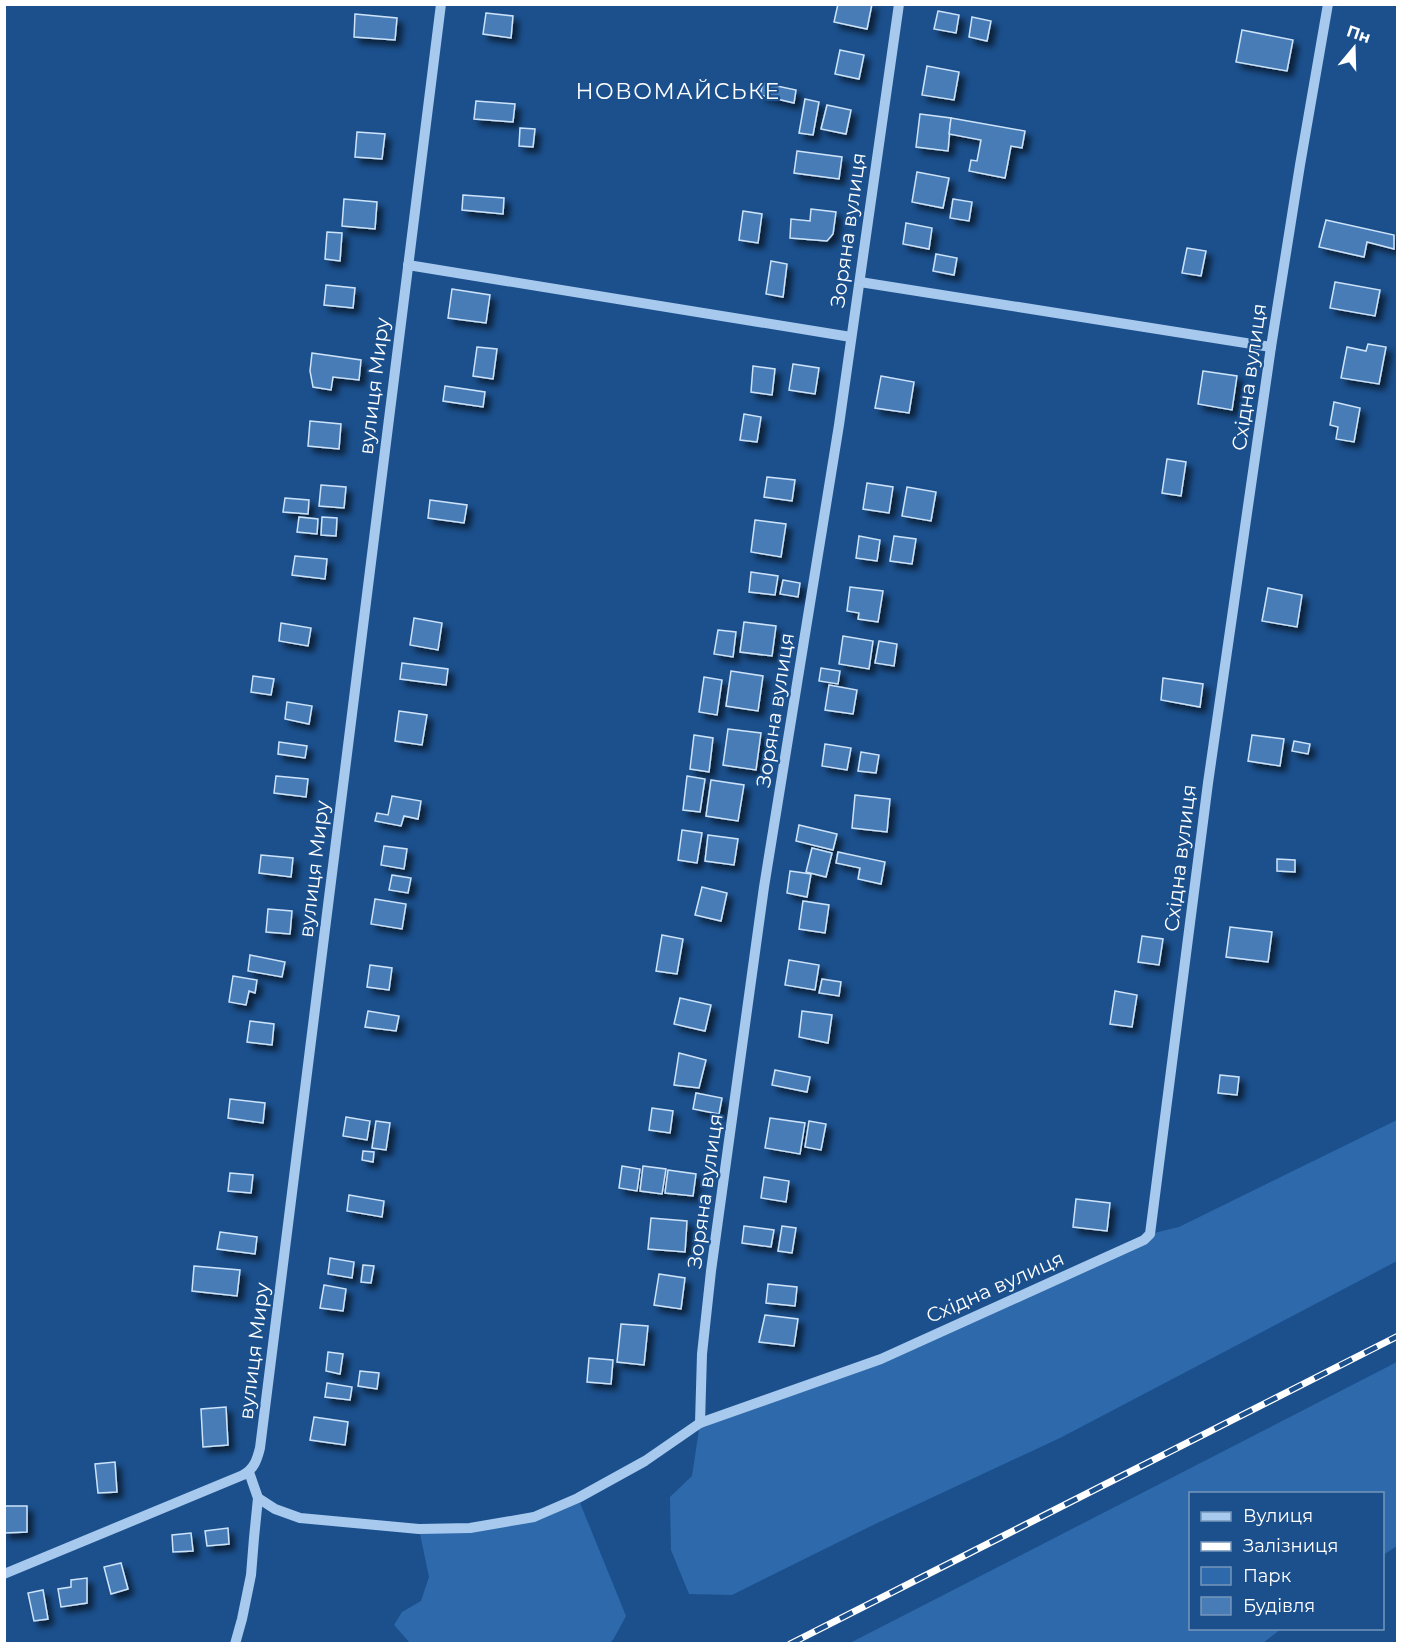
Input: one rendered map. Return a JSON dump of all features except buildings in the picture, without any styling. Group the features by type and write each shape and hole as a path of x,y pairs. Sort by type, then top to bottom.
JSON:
{"street":[{"name":"вулиця Миру","path":"249,1472 256,1463 260,1448 441,4"},
{"name":"Зоряна вулиця","path":"700,1423 702,1354 711,1271 723,1200 764,887 860,282 899,4"},
{"name":"Східна вулиця","path":"700,1423 880,1359 1144,1240 1150,1234 1208,783 1271,347 1328,4"},
{"path":"408,265 851,337"},
{"path":"860,282 1271,347"},
{"path":"258,1498 274,1509 300,1518 419,1529 470,1528 534,1516 578,1498 645,1461 700,1423"},
{"path":"4,1574 249,1472 258,1498 251,1575 235,1644"}],"green space":[{"path":"1397,1120 1397,1261 1060,1438 873,1525 732,1595 689,1594 671,1550 670,1497 692,1476 700,1423 881,1359 1150,1234 1179,1227"},
{"path":"1397,1362 1397,1546 1384,1554 1384,1492 1189,1492 1189,1630 1280,1630 1263,1643 850,1643"},
{"path":"578,1498 626,1616 613,1640 608,1644 410,1643 394,1625 402,1612 421,1601 429,1577 419,1529 534,1517"}],"railway":[{"path":"790,1644 1398,1336"}],"district":[{"name":"НОВОМАЙСЬКЕ","path":"678,91"}]}
